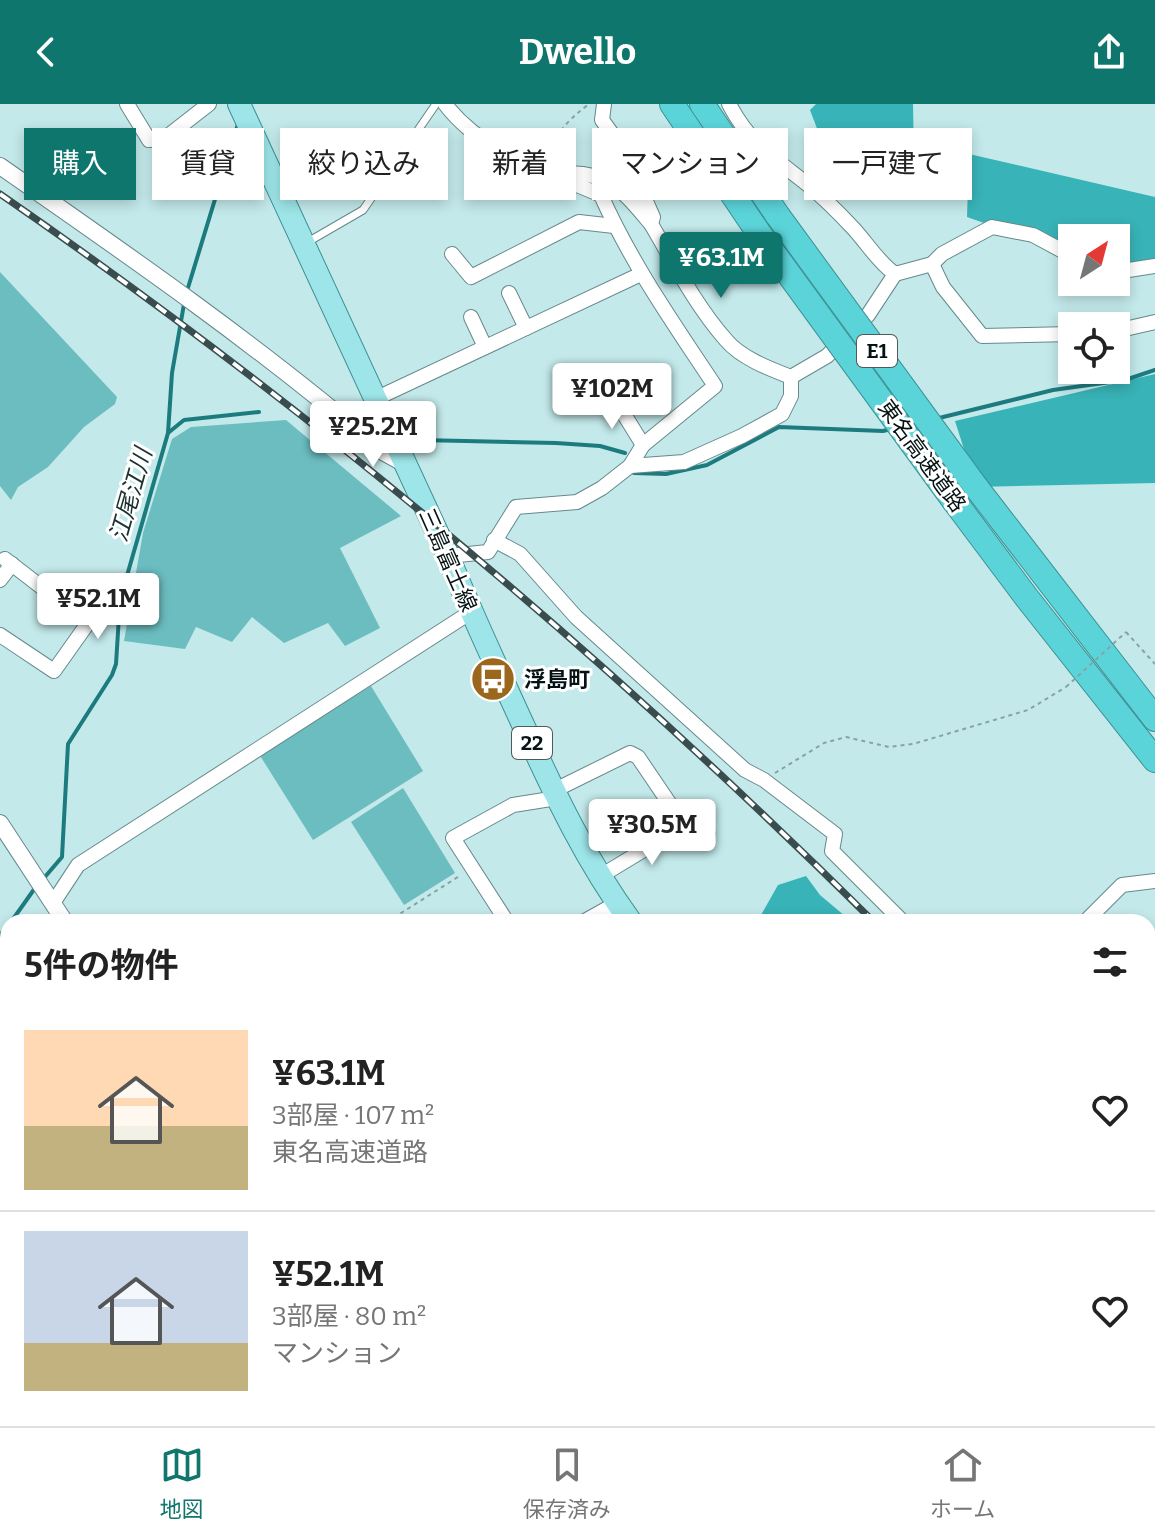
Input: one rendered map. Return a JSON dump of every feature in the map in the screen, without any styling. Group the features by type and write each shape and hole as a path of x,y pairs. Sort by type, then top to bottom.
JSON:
{"highway":[{"name":"東名高速道路","path":"672,104 758,232 955,502 1155,760"},
{"name":"東名高速道路","path":"702,104 778,216 976,487 1155,719"}],"main road":[{"name":"三島富士線","path":"239,104 555,794 599,877 625,914"}],"street":[{"path":"127,104 149,140 164,139 209,104"},
{"path":"445,104 469,128"},
{"path":"604,104 602,120 631,160 653,217 651,224"},
{"path":"729,104 742,128 766,153 810,186 895,274"},
{"path":"0,166 127,255 349,422 383,452 397,446"},
{"path":"576,174 619,186 651,224 726,341 773,371 791,377 827,356 868,315 895,274 932,264 942,254 992,227 1033,235 1058,248"},
{"path":"448,556 488,552 516,507 577,502 602,488 630,466 643,445 715,386 641,274 614,226 601,195 576,185"},
{"path":"452,254 471,277 579,222 614,226"},
{"path":"932,264 943,287 982,336 1058,334"},
{"path":"1130,270 1155,266"},
{"path":"375,399 641,274"},
{"path":"509,293 526,328"},
{"path":"471,317 485,347"},
{"path":"1130,328 1155,322"},
{"path":"630,466 684,462 756,429 782,414 791,396 791,377"},
{"path":"614,398 643,445"},
{"path":"494,540 520,554 576,617 745,770 764,780 835,834 832,851 895,914"},
{"path":"0,580 9,562 88,623 54,671 0,635"},
{"path":"51,900 78,865 471,612"},
{"path":"502,914 453,838 513,805 555,794 630,753 638,757 684,825"},
{"path":"599,877 693,820 708,834"},
{"path":"0,823 60,914"},
{"path":"1093,914 1122,885 1155,881"},
{"path":"597,914 617,903"}],"lane":[{"path":"304,244 363,210 436,104"}],"path":[{"path":"561,128 589,104"},
{"path":"764,780 824,743 846,737 889,747 913,744 1028,710 1066,687 1126,632 1155,664"},
{"path":"400,914 472,868"}],"shaded area":[{"path":"816,104 913,104 913,128 817,128 810,110"},
{"path":"972,155 1155,197 1155,264 1130,267 1130,224 1058,224 1058,249 967,217 968,200 972,200"},
{"path":"0,272 117,397 115,404 84,427 48,467 18,487 11,500 0,486"},
{"path":"1155,374 1155,483 976,487 955,421 1112,384 1130,384 1130,380"},
{"path":"286,420 401,516 340,548 380,628 345,646 328,623 284,643 252,617 232,642 196,627 185,649 124,641 143,533 172,439 191,427"},
{"path":"371,686 423,771 313,840 259,754"},
{"path":"403,788 455,873 404,905 351,822"},
{"path":"806,876 820,895 843,914 762,914 778,885"}],"waterway":[{"name":"江尾江川","path":"187,291 238,124"},
{"name":"江尾江川","path":"44,878 62,857 68,744 116,664 120,600 168,433 172,373 184,304"},
{"path":"935,419 1053,390 1125,380 1155,370"},
{"path":"168,433 184,420 259,412"},
{"path":"634,473 666,474 707,465 779,427 891,429"},
{"path":"365,430 384,433"},
{"path":"401,436 420,440 600,446 625,453"},
{"name":"江尾江川","path":"17,914 35,888"}],"railway":[{"path":"0,194 230,361 453,538 668,726 866,914"}],"place":[{"name":"浮島町","path":"493,679"}]}
